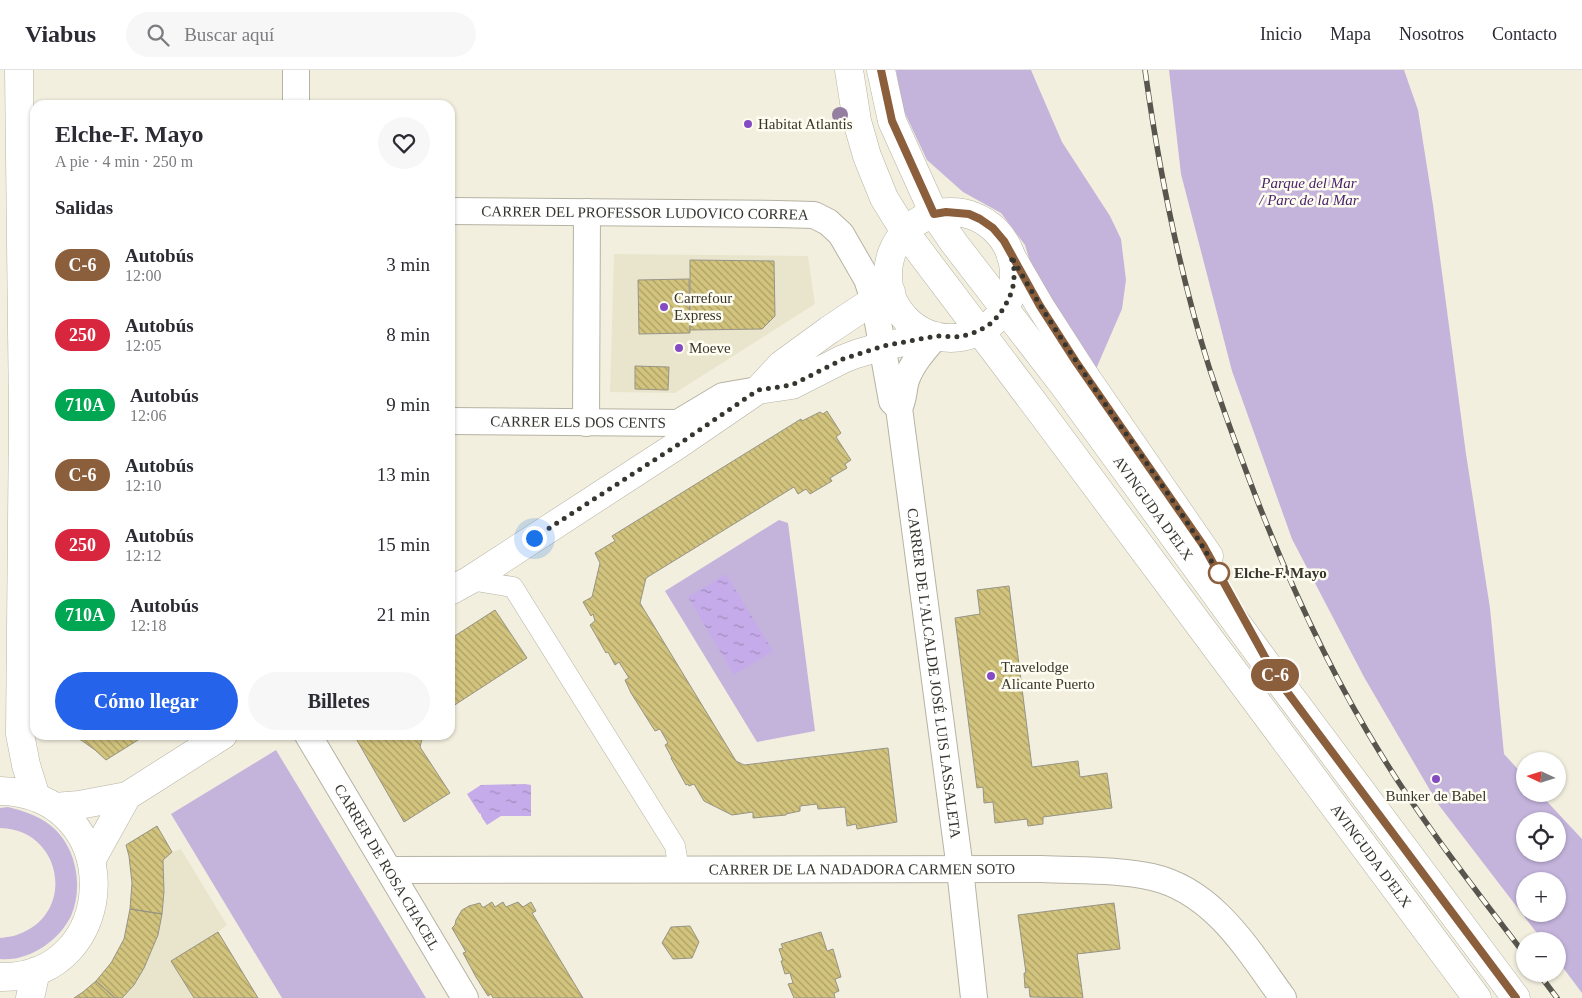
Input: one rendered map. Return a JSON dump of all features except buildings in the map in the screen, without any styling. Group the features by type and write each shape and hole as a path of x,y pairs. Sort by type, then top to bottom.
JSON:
{"main road":[{"path":"0,977 13,977 36,971 56,960 73,944 86,925 93,904 95,881 92,858 83,838 76,828 45,802 26,765 20,734 29,416 28,207 19,70"},
{"name":"AVINGUDA D'ELX","path":"849,70 857,121 867,156 884,198 905,232 1476,998"},
{"name":"AVINGUDA D'ELX","path":"881,70 892,121 934,214 1065,387 1276,677 1516,998"},
{"path":"460,585 679,444 758,390 781,365 829,330 877,290 888,271 893,250 905,232 918,221 934,214 957,212 969,214 980,219 993,228 1004,241 1040,306 1085,376 1203,545 1276,677"},
{"path":"758,390 792,385 843,359 883,346 936,336 960,337 979,331 993,322 1004,308 1010,296 1014,283 1014,269 1011,256"},
{"path":"877,290 908,320 921,330 936,336"},
{"path":"0,791 15,791 45,802 79,805 127,796 215,740"},
{"path":"92,858 127,796"},
{"path":"30,998 36,971"}],"street":[{"path":"296,70 296,100"},
{"name":"CARRER DEL PROFESSOR LUDOVICO CORREA","path":"455,211 634,212 814,216 828,222 841,234 877,290"},
{"path":"586,212 586,423"},
{"name":"CARRER DE L'ALCALDE JOSÉ LUIS LASSALETA","path":"877,290 883,346 892,401 899,408"},
{"name":"CARRER DE L'ALCALDE JOSÉ LUIS LASSALETA","path":"936,336 920,354 910,372 899,408 960,869 974,998"},
{"name":"CARRER ELS DOS CENTS","path":"455,421 678,422 723,396 758,390"},
{"path":"460,585 513,587 675,846 679,870"},
{"name":"CARRER DE ROSA CHACEL","path":"311,740 465,998"},
{"name":"CARRER DE LA NADADORA CARMEN SOTO","path":"390,870 1041,869 1126,872 1153,877 1181,888 1208,904 1237,934 1283,998"}],"shaded area":[{"name":"Moeve","path":"614,254 808,256 815,304 675,393 610,392"},
{"path":"181,849 227,925 218,932 258,998 122,998 134,985 144,968 158,935 164,892 163,860 172,852"}],"green space":[{"path":"896,70 1031,70 1062,142 1110,216 1121,239 1126,280 1122,309 1096,369 1036,281 1025,245 1001,213 963,192 927,160 902,107"},
{"name":"Parque del Mar / Parc de la Mar","path":"1169,70 1404,70 1418,110 1433,205 1466,454 1490,608 1504,754 1516,767 1516,802 1547,802 1557,812 1516,812 1516,862 1566,862 1566,822 1582,839 1582,993 1566,972 1566,932 1536,932 1528,922 1566,922 1566,872 1516,872 1516,906 1438,804 1364,677 1292,539 1232,371 1181,174"},
{"path":"779,520 788,523 815,731 757,742 665,591"},
{"path":"276,750 426,998 282,998 171,814"},
{"path":"8,807 40,819 59,833 66,843 75,867 77,892 71,916 59,934 51,941 42,948 21,957 0,959 0,938 17,935 37,923 49,909 55,891 54,874 49,856 37,842 21,832 0,828 0,808"}],"water":[{"path":"726,574 773,651 734,675 688,597"},
{"path":"481,785 531,785 531,816 501,816 487,825 467,794"}],"railway":[{"path":"1145,70 1171,220 1198,331 1231,429 1281,560 1345,693 1382,756 1433,833 1516,943"},
{"path":"1545,982 1557,998"}],"bus line":[{"name":"C-6","path":"881,70 892,121 934,214 946,212 969,214 993,228 1004,241 1040,306 1085,376 1203,545 1276,677 1516,998"}],"place":[{"name":"Habitat Atlantis","path":"748,124"},
{"name":"Carrefour Express","path":"664,307"},
{"name":"Moeve","path":"679,348"},
{"name":"Elche-F. Mayo","path":"1219,573"},
{"name":"Travelodge Alicante Puerto","path":"991,676"},
{"name":"Bunker de Babel","path":"1436,779"}],"route":[{"path":"534,538 679,444 758,390 792,385 843,359 883,346 936,336 960,337 979,331 993,322 1004,308 1010,296 1014,283 1014,269 1011,256 1040,306 1085,376 1203,545 1221,578 1219,573"}]}
